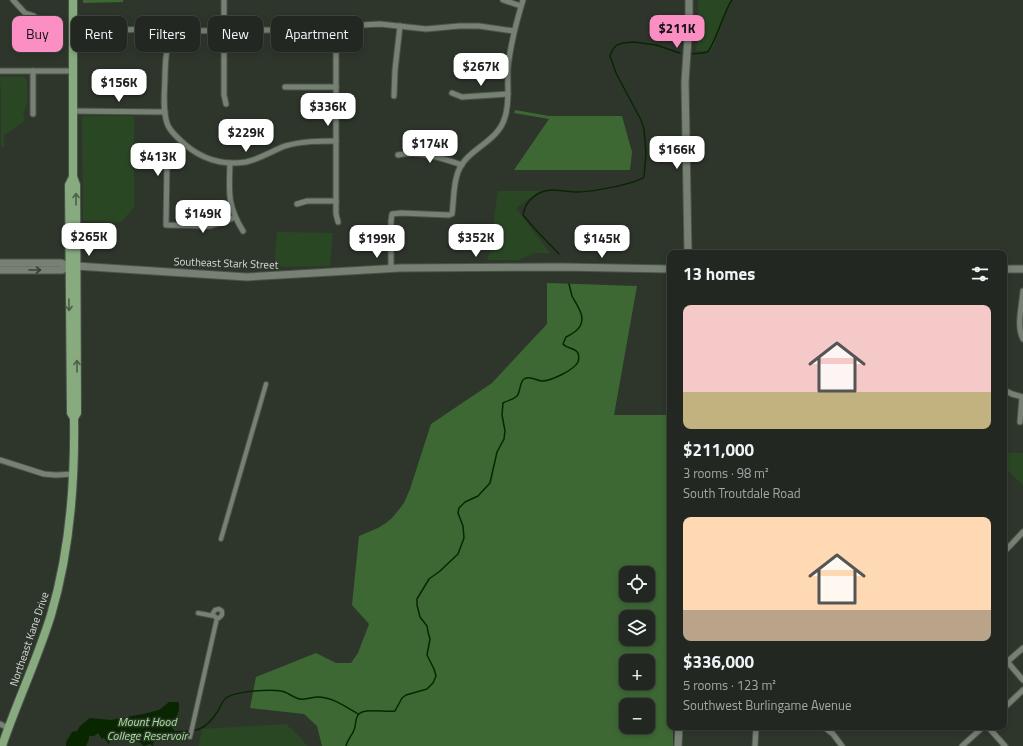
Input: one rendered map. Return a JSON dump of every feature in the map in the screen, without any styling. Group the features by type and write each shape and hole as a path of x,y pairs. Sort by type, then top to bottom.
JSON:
{"main road":[{"path":"72,266 76,185 73,177 73,0"},
{"path":"688,250 685,76 689,23 689,0"},
{"name":"Southeast Stark Street","path":"0,263 61,263 72,266 247,277 288,276 391,268 562,267 667,269"},
{"name":"Southeast Stark Street","path":"0,270 62,270 72,266"},
{"name":"Northeast Kane Drive","path":"72,266 70,412 74,418"},
{"name":"Northeast Kane Drive","path":"2,746 37,657 55,598 69,532 74,474 74,418 77,413 72,266"},
{"path":"1007,269 1023,269"},
{"path":"70,388 73,390 74,396 77,397"},
{"path":"678,746 679,730"}],"street":[{"path":"13,0 25,12 34,16"},
{"path":"391,268 392,214 452,214 454,186 458,171 471,154 492,139 505,119 507,110 509,58 514,31 522,3 503,0"},
{"path":"224,3 224,16"},
{"path":"363,25 400,26 426,30 479,26 514,31"},
{"path":"394,96 395,70 400,26"},
{"path":"166,52 165,112 169,127 183,143 198,154 230,163 253,160 293,144 336,141"},
{"path":"224,52 224,95 226,104"},
{"path":"336,52 336,214 338,222"},
{"path":"0,71 73,71"},
{"path":"33,71 33,114"},
{"path":"285,87 336,87"},
{"path":"452,94 462,97 508,94"},
{"path":"73,111 165,112"},
{"path":"183,143 173,153 168,162 166,225 209,226 235,217"},
{"path":"398,155 407,153 421,154 437,157 462,165"},
{"path":"230,163 229,194 235,217 243,231"},
{"path":"297,204 307,202 336,202"},
{"path":"1023,291 1020,327 1023,339"},
{"path":"221,539 266,384"},
{"path":"1007,391 1023,397 1020,422"},
{"path":"0,460 40,473 56,475 74,474"},
{"path":"1007,549 1023,532"},
{"path":"190,737 215,617 198,612"},
{"path":"1007,659 1023,648"},
{"path":"1007,661 1023,680"},
{"path":"1007,705 1023,690"},
{"path":"0,724 8,728"},
{"path":"755,746 756,730"},
{"path":"828,730 833,734 842,746"},
{"path":"962,746 980,730"},
{"path":"991,730 1005,746"}],"shaded area":[{"path":"83,0 123,0 123,2 83,3"},
{"path":"698,0 733,0 727,9 714,46 709,51 696,51 699,27"},
{"path":"0,77 23,77 27,82 27,104 23,114 25,121 4,135 4,147 1,147"},
{"path":"515,110 549,116 622,116 632,152 630,170 514,170 549,119 514,113"},
{"path":"85,116 134,116 134,207 121,222 83,221 82,119"},
{"path":"498,191 540,191 516,208 550,253 535,253 519,260 488,260"},
{"path":"277,232 333,233 330,266 274,267"},
{"path":"547,283 637,286 614,415 667,415 667,730 673,730 673,746 322,746 317,726 304,714 250,708 256,677 316,653 336,663 351,663 358,653 369,624 352,605 359,536 386,523 404,503 431,424 492,383 547,324"},
{"path":"1007,453 1023,453 1023,485 1007,470"},
{"path":"286,724 307,746 199,746 202,729"}],"water":[{"name":"Mount Hood College Reservoir","path":"169,702 179,702 179,710 172,728 174,733 167,734 164,739 161,736 158,740 154,741 153,746 150,744 144,746 138,741 134,743 129,741 130,737 122,737 120,741 118,737 112,737 109,744 104,738 102,739 98,733 94,736 89,736 86,746 66,746 66,742 72,732 77,731 80,726 90,718 111,720 143,714 159,710"}],"waterway":[{"path":"690,54 705,53 710,49 732,0"},
{"path":"559,254 523,215 526,205 532,198 541,192 551,190 578,192 592,191 623,185 644,177 646,153 644,129 641,120 616,73 610,56 613,49 617,45 634,42 656,45 680,53"},
{"path":"346,746 353,732 356,719 359,714 368,711 395,711 402,698 406,695 427,689 433,683 436,676 427,655 430,639 427,626 420,617 417,599 429,579 458,554 464,538 463,526 458,513 459,508 465,502 478,496 490,483 497,452 504,439 505,431 502,415 503,403 517,396 521,383 524,379 531,378 546,381 567,372 578,362 578,353 563,344 566,337 577,330 582,322 581,313 572,296 569,284"},
{"path":"174,732 189,731 204,727 213,718 226,698 253,691 281,691 300,699 316,697 328,698 358,714"}]}
